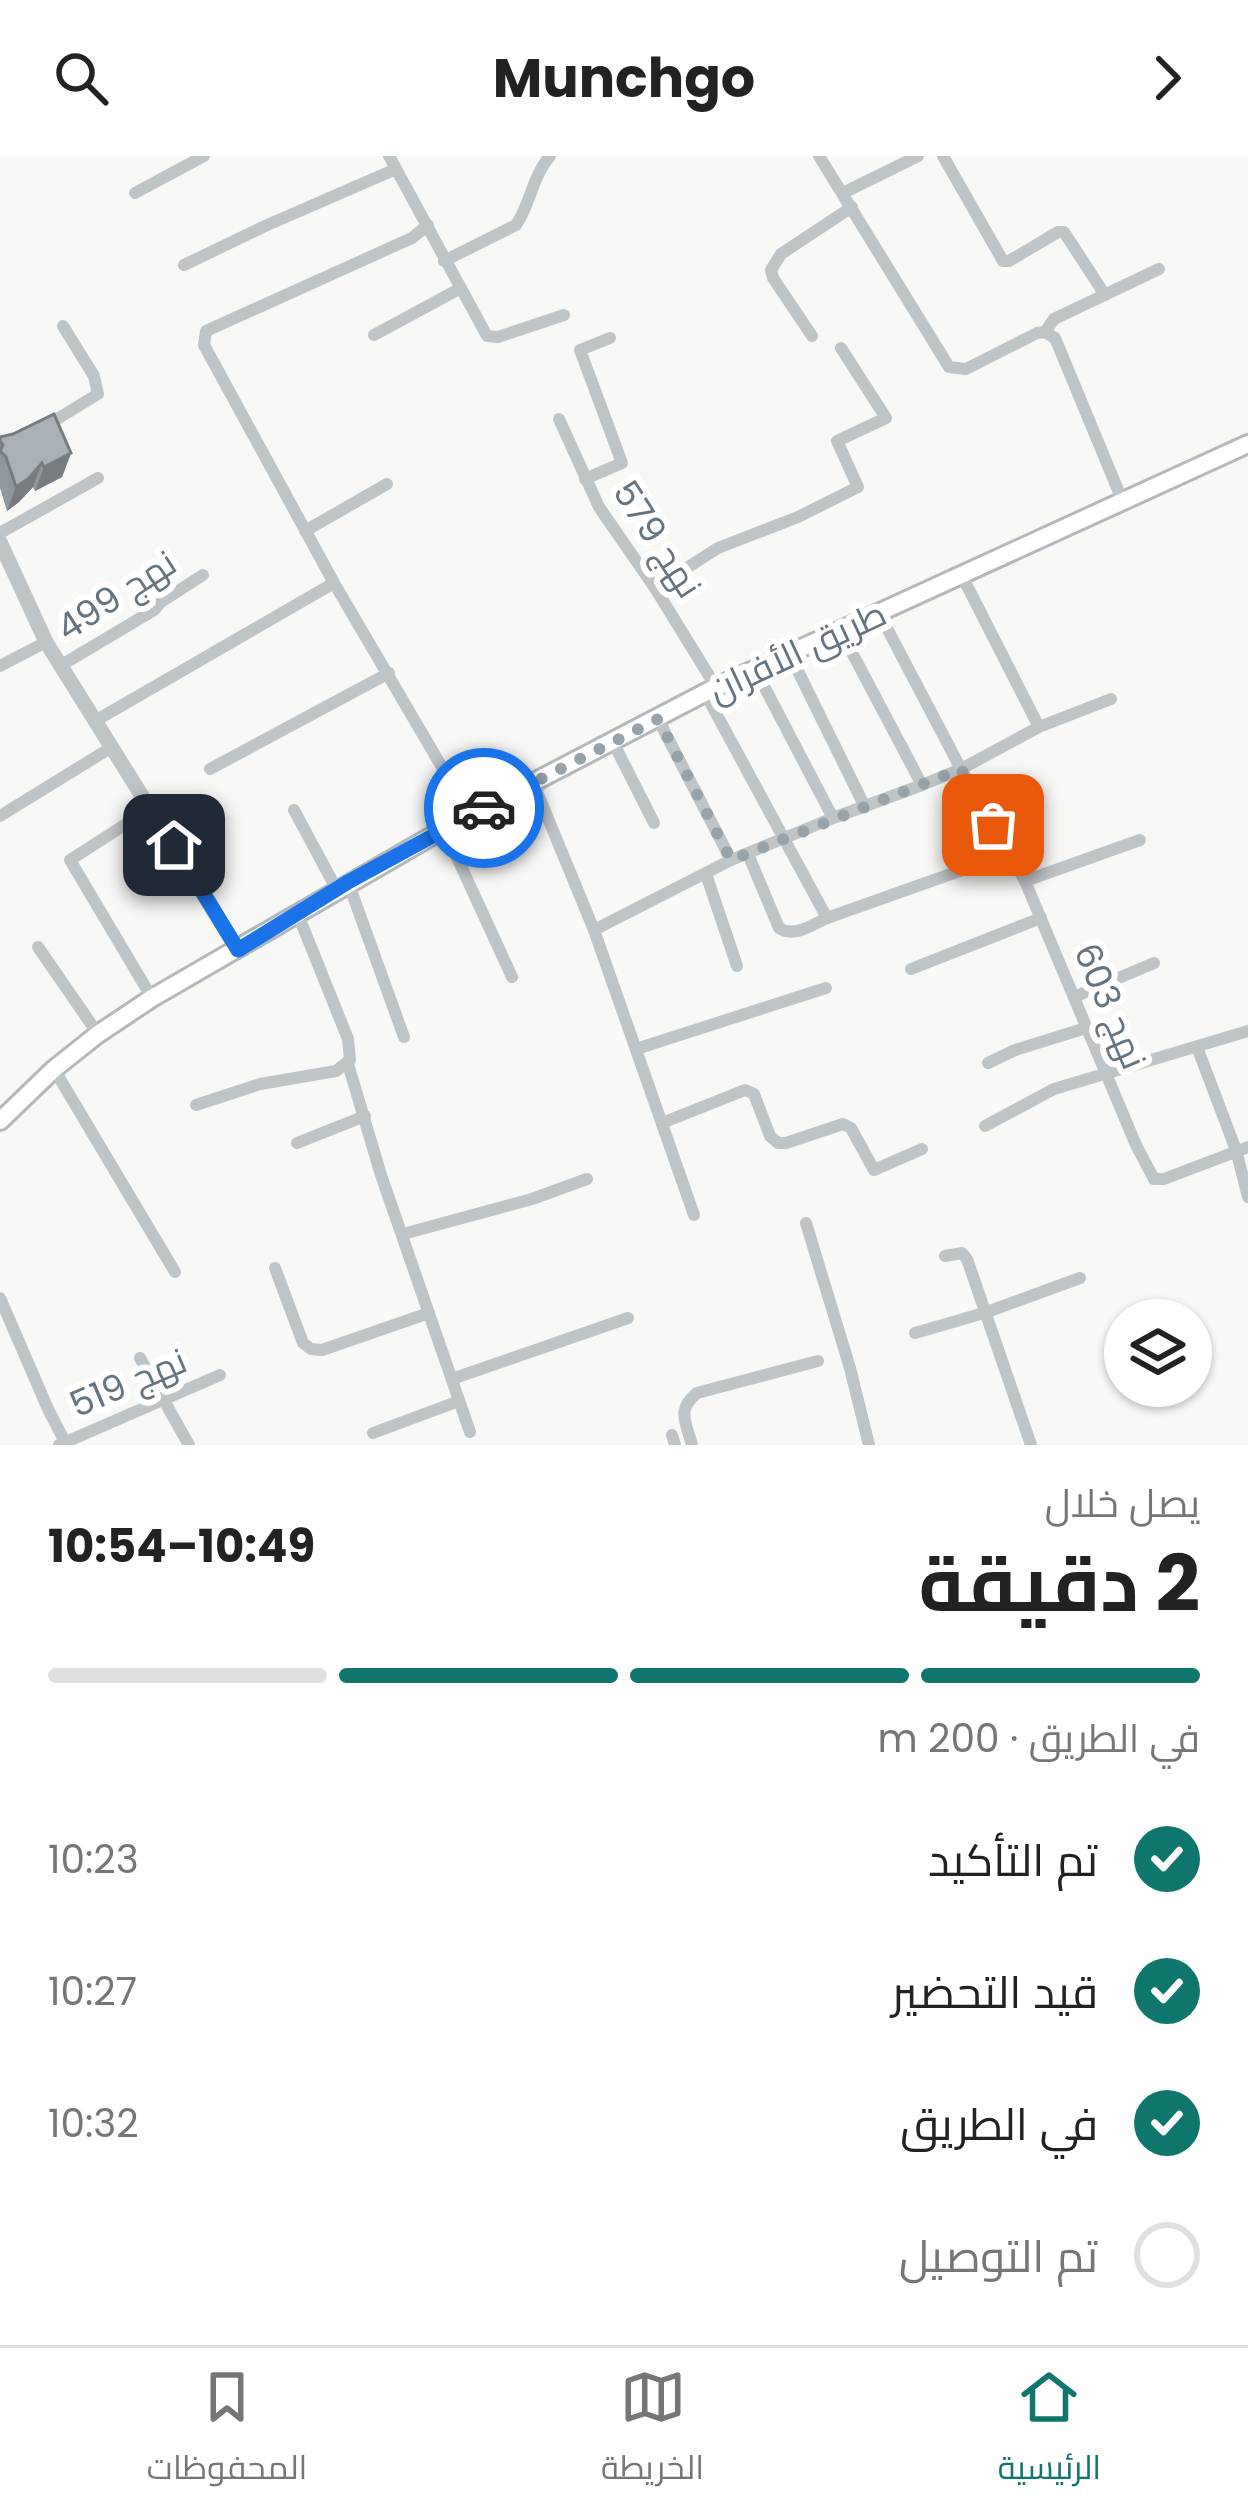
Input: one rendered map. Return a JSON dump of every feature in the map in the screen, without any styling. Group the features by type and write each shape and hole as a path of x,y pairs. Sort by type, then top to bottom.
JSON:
{"main road":[{"name":"طريق الأفران","path":"4,1108 152,998 470,815 754,669 1248,444"}],"street":[{"path":"135,193 204,156"},
{"path":"445,261 516,225 536,174 550,156"},
{"path":"819,156 949,367 966,369 1159,269"},
{"path":"843,193 918,156"},
{"path":"943,156 1003,261 1064,232 1105,295"},
{"path":"184,265 392,162 487,336 498,337 564,315"},
{"path":"812,336 771,270 781,254 852,208"},
{"path":"428,225 412,238 206,331 204,345 305,532 470,815"},
{"path":"374,335 460,288"},
{"path":"29,434 98,394 94,376 63,326"},
{"path":"1045,332 1055,338 1123,502"},
{"path":"585,479 622,463 580,350 610,338"},
{"path":"655,588 718,548 858,487 837,441 886,418 841,348"},
{"name":"نهج 579","path":"559,419 599,507 655,588 827,918"},
{"path":"98,478 0,538 46,642 238,950"},
{"path":"305,532 387,484"},
{"name":"نهج 499","path":"60,666 154,610 203,574"},
{"path":"962,576 1039,727"},
{"path":"94,721 334,583"},
{"name":"نهج 603","path":"879,613 1025,881 1154,1179 1242,1149"},
{"path":"840,630 922,785"},
{"path":"0,666 46,642"},
{"path":"789,653 865,807"},
{"path":"754,669 832,818"},
{"path":"210,769 389,673"},
{"path":"594,930 731,860 961,769 1039,727 1111,699"},
{"path":"658,719 731,860"},
{"path":"613,742 654,823"},
{"path":"0,816 112,747"},
{"path":"532,782 594,930 694,1215"},
{"path":"151,808 70,860 152,998"},
{"path":"294,810 342,886 404,1036"},
{"path":"445,829 512,977"},
{"path":"1025,881 1140,840"},
{"path":"748,854 777,925 782,931 794,932 1010,853"},
{"path":"706,874 737,966"},
{"path":"196,1105 260,1084 336,1072 347,1064 348,1039 298,912"},
{"path":"911,969 1041,918"},
{"path":"38,947 98,1034"},
{"path":"1074,997 1154,963"},
{"path":"636,1049 826,988"},
{"path":"988,1064 1015,1050 1086,1028"},
{"path":"985,1126 1054,1089 1248,1030"},
{"path":"1197,1047 1242,1149 1248,1197"},
{"path":"347,1064 470,1432"},
{"path":"54,1069 175,1272"},
{"path":"662,1123 745,1090 754,1094 770,1136 778,1143 844,1124 851,1128 874,1170 922,1149"},
{"path":"297,1143 364,1116"},
{"path":"403,1234 587,1179"},
{"path":"806,1222 869,1445"},
{"path":"945,1256 964,1254 1031,1445"},
{"path":"274,1268 303,1343 311,1349 322,1350 429,1312"},
{"path":"915,1333 1080,1278"},
{"path":"0,1298 63,1444"},
{"path":"452,1379 628,1318"},
{"path":"140,1358 189,1445"},
{"path":"692,1445 683,1411 697,1394 818,1361"},
{"name":"نهج 519","path":"63,1444 220,1375"},
{"path":"374,1433 459,1401"}],"building":[{"path":"54,414 71,453 44,467 42,463 16,487 0,451 0,437"}],"way so far":[{"path":"484,808 658,719 731,860 961,769 993,825"}],"route":[{"path":"174,845 238,950 348,882 484,808"}]}
